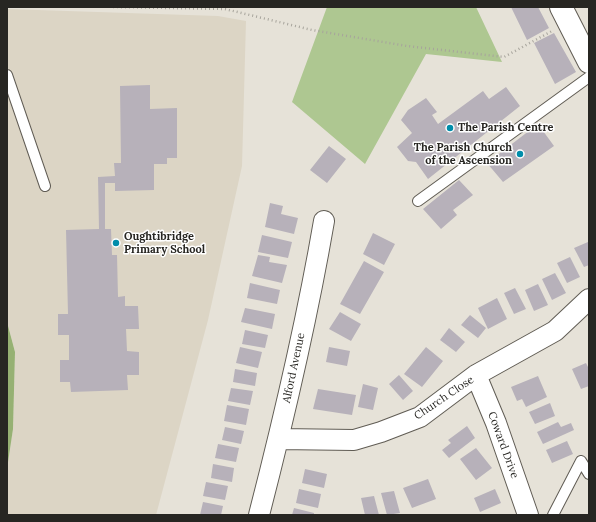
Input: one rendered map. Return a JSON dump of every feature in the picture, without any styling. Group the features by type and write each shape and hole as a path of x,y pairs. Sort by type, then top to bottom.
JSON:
{"street":[{"path":"565,15 589,62"},
{"name":"Alford Avenue","path":"259,515 279,439 313,284 324,221"},
{"name":"Church Close","path":"279,439 354,440 381,432 420,417 476,375 555,331 589,299"},
{"name":"Coward Drive","path":"476,375 496,423 528,515"}],"lane":[{"path":"7,75 46,186"},
{"path":"418,201 589,77"},
{"path":"553,515 581,460 589,474"}],"path":[{"path":"113,7 225,8 312,30 407,46 504,57 565,15"}],"shaded area":[{"name":"Oughtibridge Primary School","path":"7,9 218,16 246,21 242,166 208,320 156,515 7,515 7,469 13,429 15,352 7,322"}],"green space":[{"path":"327,7 476,7 502,62 426,54 365,164 292,102"},
{"path":"7,322 15,352 13,429 7,469"}],"building":[{"path":"511,7 538,7 549,28 527,40"},
{"path":"554,33 576,72 555,84 534,43"},
{"path":"150,85 150,109 177,108 177,158 167,158 167,164 154,164 154,190 115,191 115,183 105,183 105,229 111,229 112,255 117,255 118,297 125,296 125,306 138,306 139,329 126,329 127,351 139,352 139,375 127,375 128,390 71,392 70,382 60,382 60,360 69,360 69,335 58,335 58,314 68,314 66,230 99,229 98,177 115,176 114,163 121,163 120,86"},
{"name":"The Parish Centre","path":"506,87 520,106 428,179 416,162 408,161 397,147 412,133 401,120 408,110 426,98 437,112 432,115 438,124 483,91 489,99"},
{"name":"The Parish Church of the Ascension","path":"538,124 554,146 503,182 487,163"},
{"path":"329,146 346,159 327,183 310,170"},
{"path":"459,180 473,195 453,210 457,215 441,229 423,209"},
{"path":"270,203 283,206 281,214 298,218 294,234 265,227"},
{"path":"373,233 395,244 384,265 363,254"},
{"path":"262,235 292,242 288,258 258,252"},
{"path":"588,242 589,265 584,267 574,248"},
{"path":"258,255 270,257 269,262 287,265 282,283 252,276"},
{"path":"570,257 580,277 567,283 557,263"},
{"path":"364,261 384,272 360,314 340,304"},
{"path":"555,273 566,293 552,300 542,279"},
{"path":"250,283 280,290 277,304 247,298"},
{"path":"538,284 548,305 534,311 525,290"},
{"path":"515,288 526,309 514,314 504,293"},
{"path":"497,298 507,319 488,329 478,308"},
{"path":"245,308 275,314 272,329 241,322"},
{"path":"340,312 361,324 351,341 329,329"},
{"path":"470,315 486,328 478,338 461,325"},
{"path":"449,328 465,342 456,352 440,340"},
{"path":"245,330 268,335 265,348 242,344"},
{"path":"240,347 262,352 258,368 236,363"},
{"path":"329,347 350,351 347,366 326,362"},
{"path":"426,347 443,361 422,387 404,374"},
{"path":"586,363 589,369 589,386 581,389 572,369"},
{"path":"235,369 257,373 255,386 233,382"},
{"path":"399,375 413,391 403,400 389,384"},
{"path":"538,376 547,397 526,407 522,399 517,401 511,387"},
{"path":"363,384 378,388 373,410 358,407"},
{"path":"231,388 253,391 250,405 228,401"},
{"path":"318,389 356,395 352,415 313,409"},
{"path":"550,403 555,416 535,424 529,412"},
{"path":"227,405 249,409 246,425 224,421"},
{"path":"558,422 561,427 571,423 574,430 543,444 537,432"},
{"path":"467,426 475,438 449,458 442,450 451,443 448,440"},
{"path":"225,427 244,431 241,444 222,440"},
{"path":"567,441 573,454 552,463 546,450"},
{"path":"218,444 239,448 236,462 215,458"},
{"path":"476,448 492,468 476,480 460,459"},
{"path":"213,464 234,468 232,482 211,478"},
{"path":"305,469 327,474 324,488 302,483"},
{"path":"428,479 436,499 412,508 403,488"},
{"path":"206,482 228,486 225,500 203,496"},
{"path":"299,489 321,494 318,508 296,503"},
{"path":"495,489 501,503 480,512 474,498"},
{"path":"394,491 400,513 387,515 381,493"},
{"path":"374,496 379,515 365,515 361,498"},
{"path":"203,502 223,506 221,515 200,515"},
{"path":"294,508 314,513 314,515 292,515"}],"place":[{"name":"The Parish Centre","path":"450,128"},
{"name":"The Parish Church of the Ascension","path":"520,154"},
{"name":"Oughtibridge Primary School","path":"116,243"}]}
